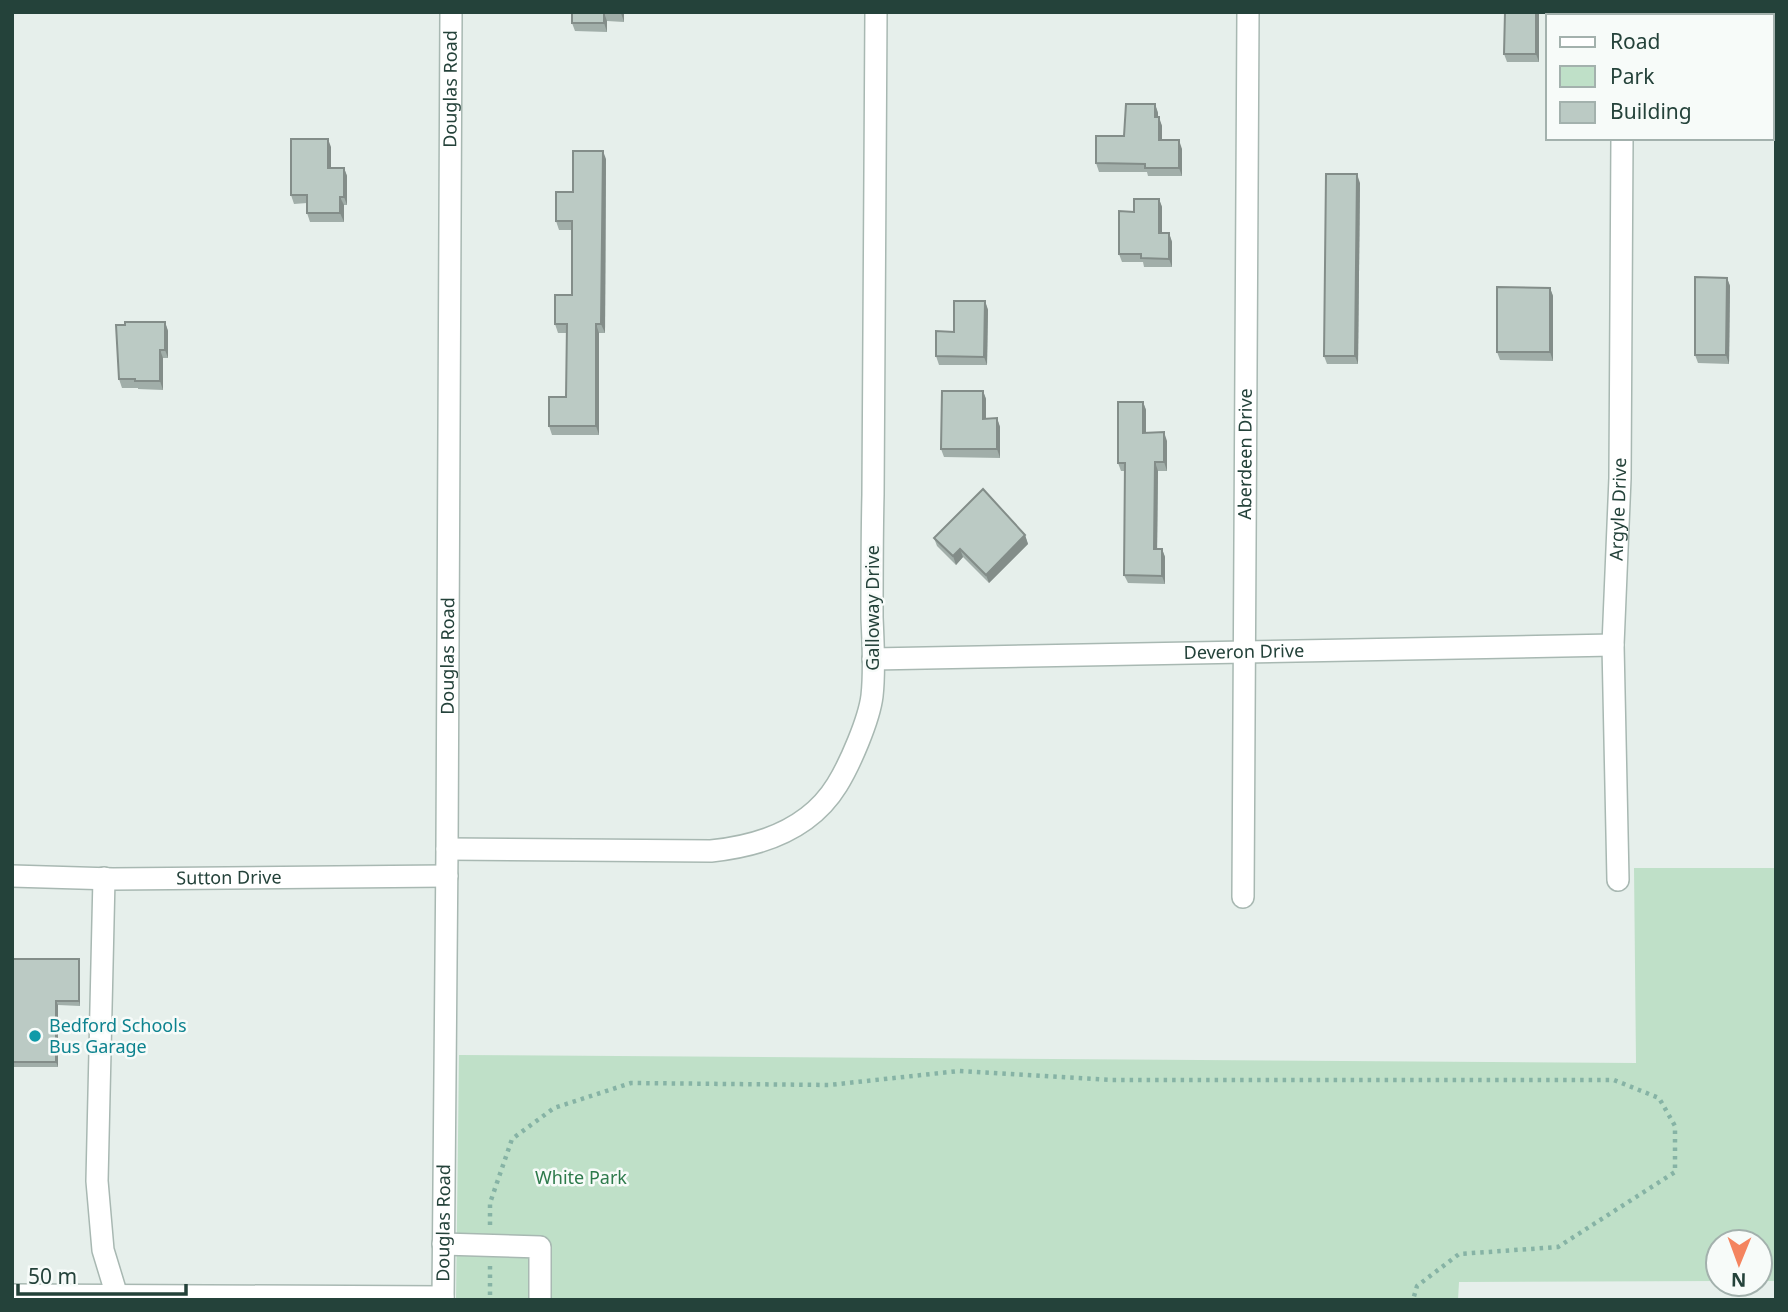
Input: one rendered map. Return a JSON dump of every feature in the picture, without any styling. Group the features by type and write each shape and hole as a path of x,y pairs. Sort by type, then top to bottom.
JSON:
{"street":[{"name":"Douglas Road","path":"443,1298 451,12"},
{"name":"Galloway Drive","path":"447,849 711,851 742,848 779,835 808,818 825,803 839,783 872,700 876,12"},
{"name":"Aberdeen Drive","path":"1243,897 1248,12"},
{"name":"Argyle Drive","path":"1618,880 1613,645 1620,478 1622,140"},
{"name":"Deveron Drive","path":"873,659 1613,645"},
{"name":"Sutton Drive","path":"12,876 447,876"},
{"path":"104,878 97,1181 103,1250 117,1296"},
{"path":"443,1244 540,1247 540,1300"},
{"path":"12,1295 443,1298"}],"path":[{"path":"490,1203 512,1139 554,1108 631,1083 829,1086 959,1071 1111,1080 1614,1080 1659,1098 1675,1126 1675,1172 1558,1247 1459,1254 1417,1286 1413,1300"}],"green space":[{"name":"White Park","path":"1634,868 1776,868 1776,1281 1774,1228 1704,1228 1704,1281 1459,1282 1458,1300 456,1300 459,1055 1636,1063"}],"building":[{"path":"572,12 621,13 604,13 604,23 572,23"},
{"path":"1505,12 1536,12 1536,54 1504,54"},
{"path":"1684,12 1744,12 1744,14"},
{"path":"1126,104 1155,104 1155,117 1159,117 1159,140 1179,140 1179,168 1096,163 1096,136 1124,136"},
{"path":"291,139 328,139 328,168 344,168 344,197 340,197 340,213 307,213 307,195 291,195"},
{"path":"573,151 603,151 601,324 596,324 596,426 549,426 549,397 566,397 567,324 555,324 555,295 572,295 572,221 556,221 556,192 573,192"},
{"path":"1326,174 1357,174 1355,356 1324,356"},
{"path":"1134,199 1159,199 1159,233 1169,233 1169,259 1141,258 1141,254 1119,254 1119,211 1134,212"},
{"path":"1695,277 1727,278 1726,355 1695,355"},
{"path":"1497,287 1550,288 1550,352 1497,352"},
{"path":"954,301 985,301 984,357 936,356 936,331 954,332"},
{"path":"125,322 165,322 165,350 160,350 160,381 119,379 116,325 125,325"},
{"path":"942,391 983,391 983,419 997,418 997,449 941,449"},
{"path":"1118,402 1143,402 1143,433 1164,432 1164,462 1155,462 1154,549 1162,549 1162,576 1124,575 1125,463 1118,463"},
{"path":"983,489 1025,535 986,575 960,549 953,556 934,538"},
{"name":"Bedford Schools Bus Garage","path":"12,959 79,959 79,1001 56,1001 56,1062 12,1062"}],"place":[{"name":"Bedford Schools Bus Garage","path":"35,1036"}]}
